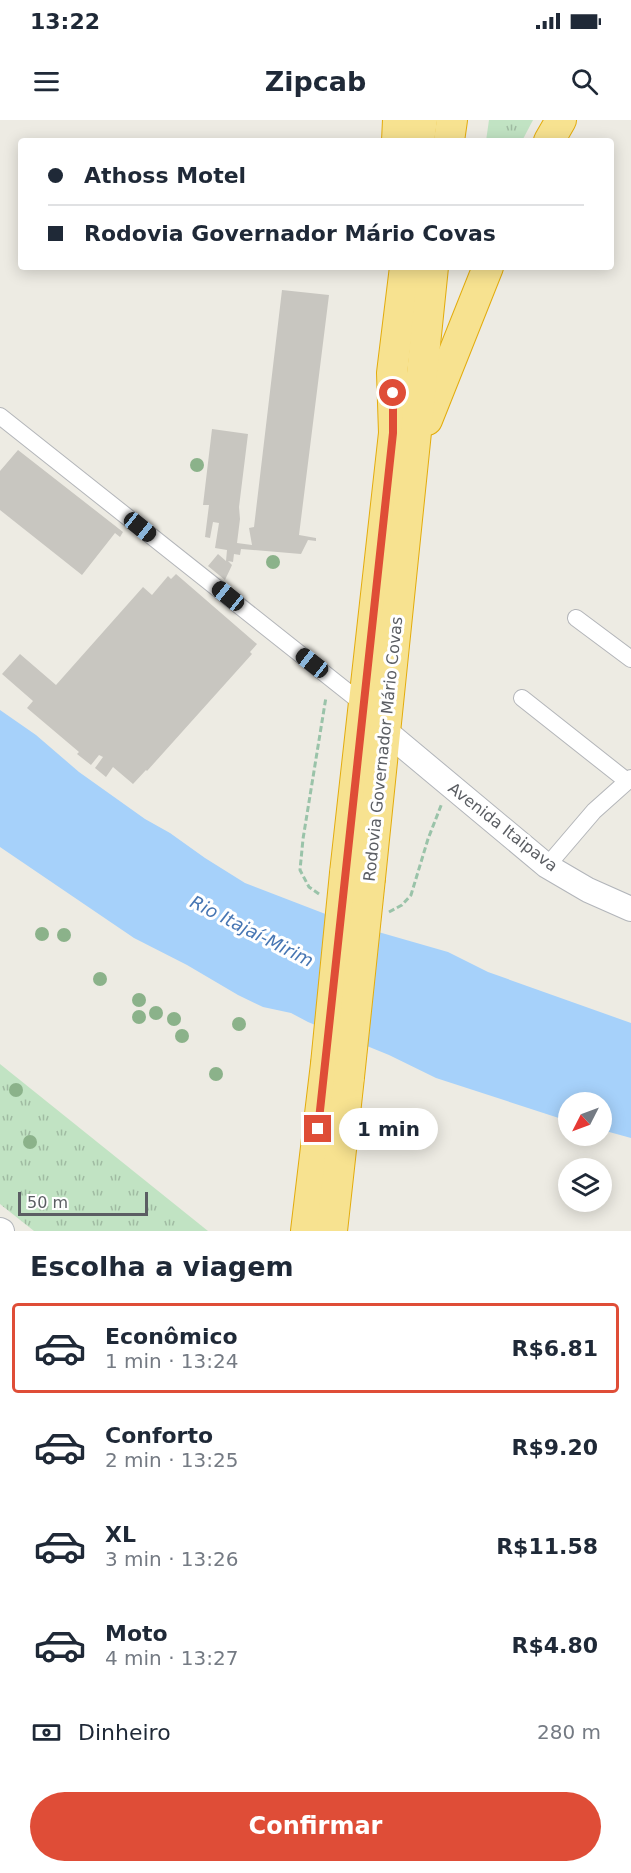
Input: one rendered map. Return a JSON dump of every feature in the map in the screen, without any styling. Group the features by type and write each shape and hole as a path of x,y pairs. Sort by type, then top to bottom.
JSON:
{"highway":[{"path":"397,138 398,120"},
{"path":"419,138 422,120"},
{"path":"449,138 452,120"},
{"path":"551,138 561,120"},
{"path":"392,374 394,270"},
{"name":"Rodovia Governador Mário Covas","path":"358,875 363,704 393,433 392,374 405,270"},
{"name":"Rodovia Governador Mário Covas","path":"332,1231 337,1070 358,875 384,730 433,270"},
{"path":"413,456 487,270"},
{"name":"Rodovia Governador Mário Covas","path":"306,1231 337,1070"}],"street":[{"path":"0,416 363,704"},
{"path":"576,618 631,659"},
{"path":"522,698 629,779 594,811 547,866"},
{"name":"Avenida Itaipava","path":"384,730 547,866 588,890 631,909"}],"green space":[{"path":"489,120 533,120 524,138 486,138"},
{"path":"0,1064 208,1231 34,1231 0,1204"}],"water":[{"name":"Rio Itajaí-Mirim","path":"0,710 36,735 79,772 145,819 245,883 354,925 448,952 488,972 631,1023 631,1138 612,1133 612,1092 558,1092 558,1118 436,1078 291,1013 263,1007 134,938 0,847"}],"building":[{"path":"282,290 329,295 299,535 316,538 316,541 308,540 301,554 241,549 240,555 234,554 233,562 228,561 232,565 225,580 208,566 218,554 226,561 227,550 215,548 219,523 213,522 210,538 205,537 209,505 203,505 212,429 248,434 237,543 252,545 249,528 254,527"},
{"path":"18,450 123,532 120,537 115,533 82,575 0,510 0,471"},
{"path":"176,574 257,644 250,652 252,654 133,784 113,767 106,777 95,768 103,757 99,755 91,765 77,754 79,752 27,708 33,701 2,674 20,654 56,685 143,587 152,595 168,576 171,579"}],"route":[{"path":"318,1129 393,433 393,393"}]}
